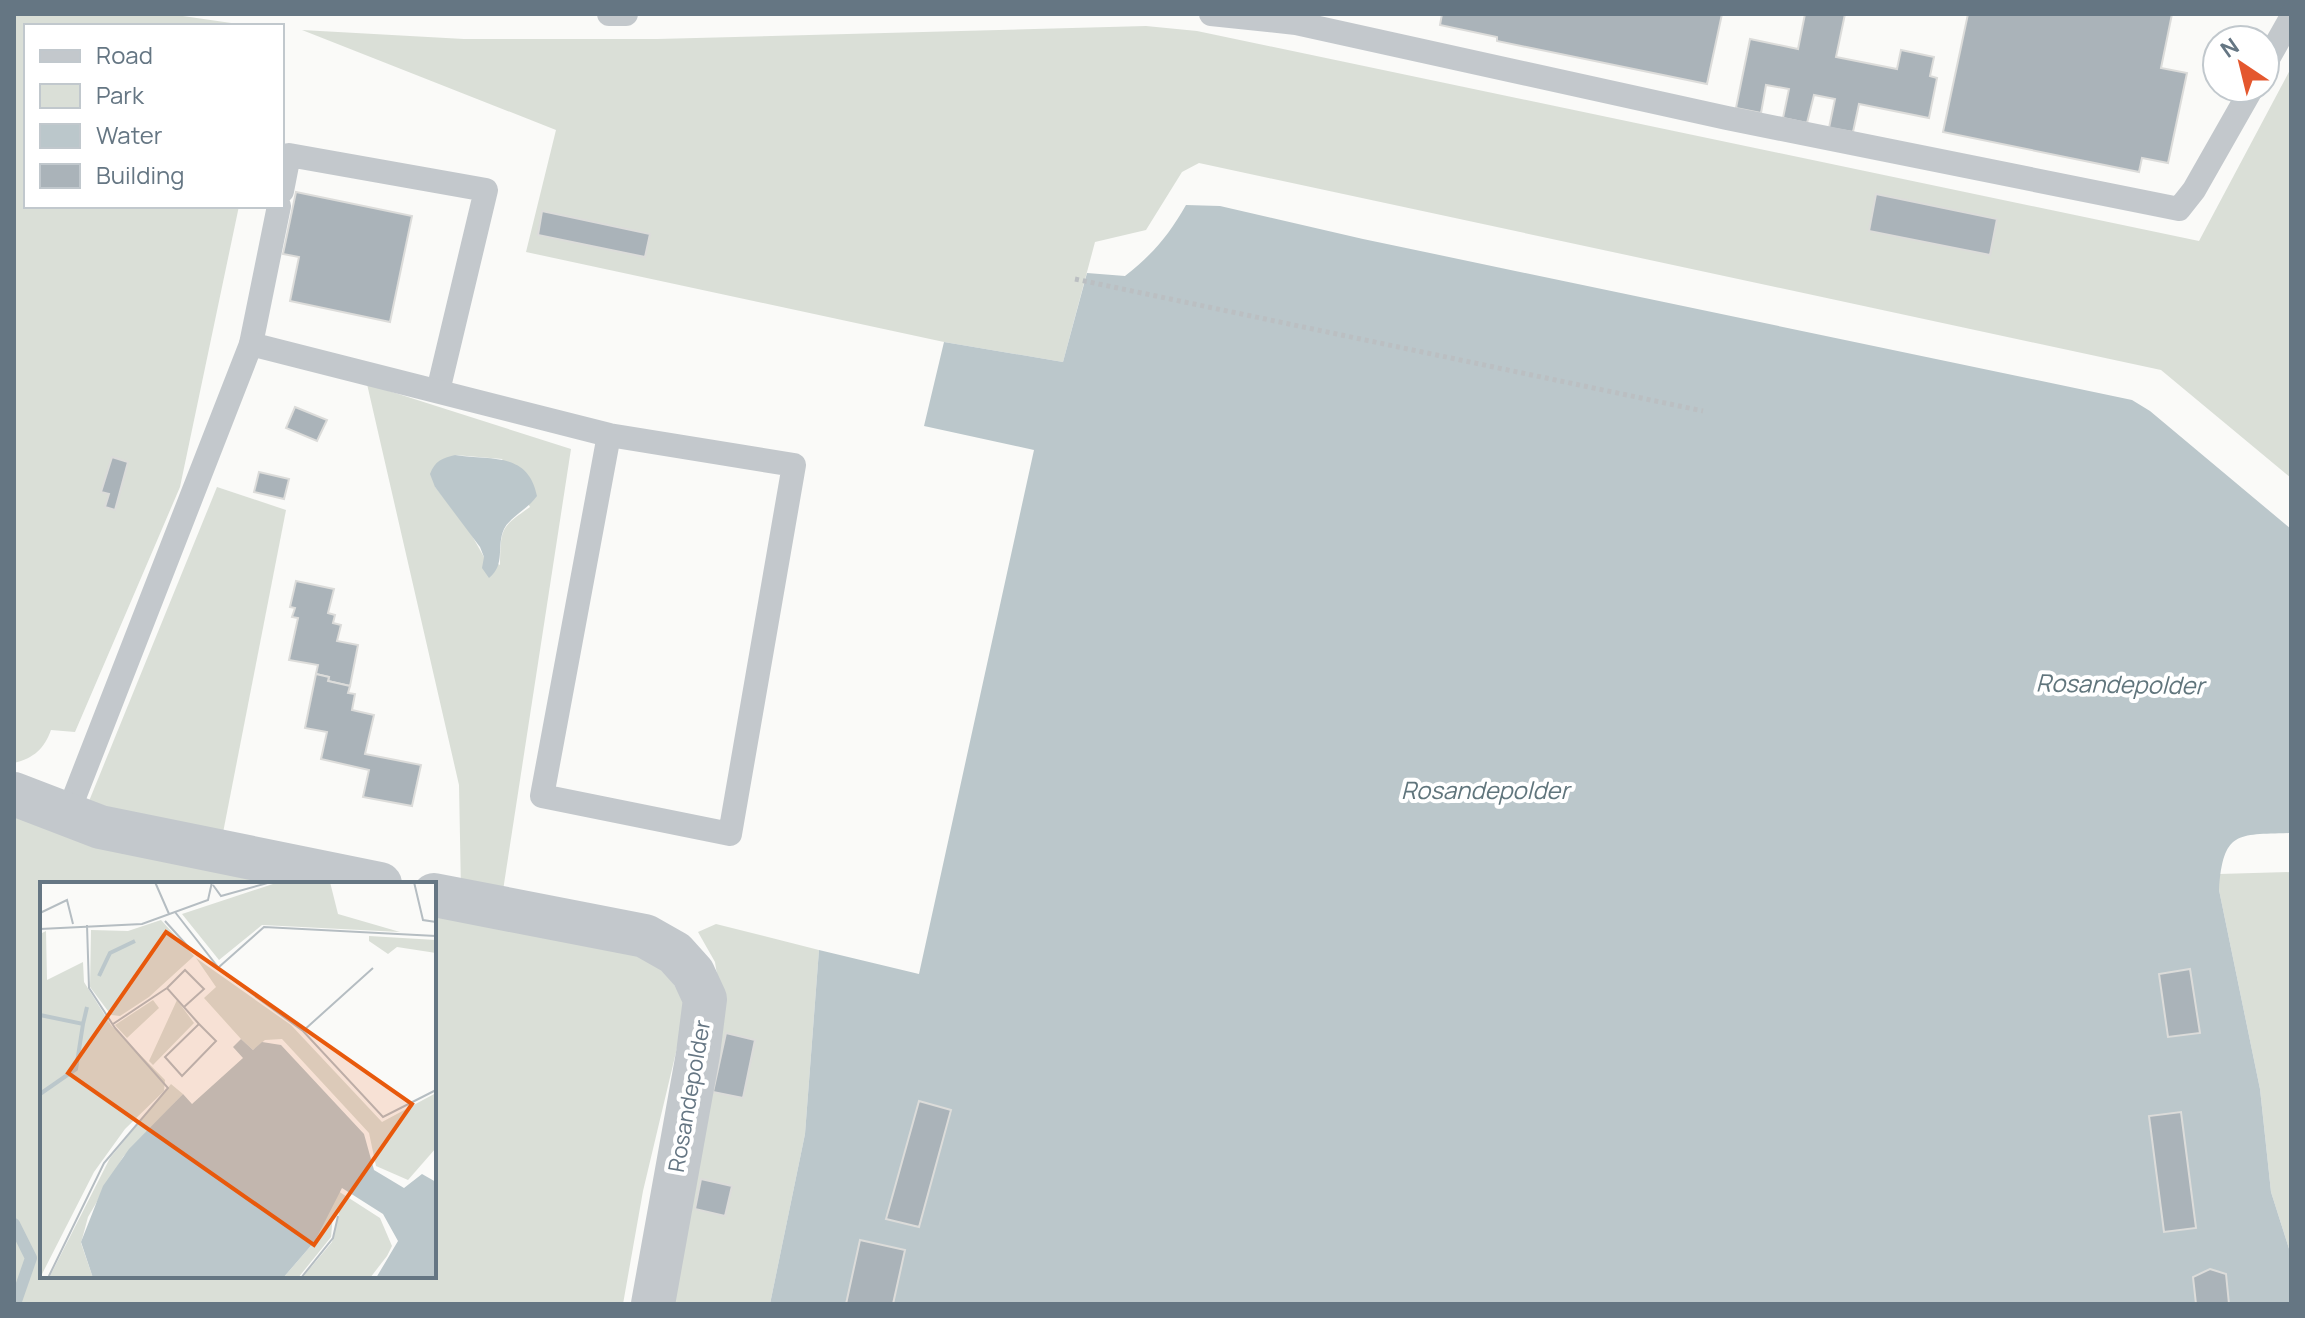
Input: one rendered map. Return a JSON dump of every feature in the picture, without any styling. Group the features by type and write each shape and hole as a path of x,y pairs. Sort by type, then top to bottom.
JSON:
{"street":[{"path":"14,794 100,827 370,882"},
{"name":"Rosandepolder","path":"436,895 645,936 675,953 693,973 705,999 653,1304"}],"lane":[{"path":"609,14 626,14"},
{"path":"1211,14 1297,18 1727,118 2179,209 2194,190 2243,104"},
{"path":"2281,36 2291,18"},
{"path":"284,181 289,155 486,190 438,391"},
{"path":"68,813 251,344 279,208"},
{"path":"251,344 609,435 794,465 730,834 542,796 609,435"}],"path":[{"path":"1075,279 1703,411"}],"green space":[{"path":"14,14 169,14 238,24 24,24 24,208 239,208 180,487 75,732 51,730 37,752 14,763"},
{"path":"1146,26 1197,31 2199,241 2272,104 2281,104 2281,87 2291,68 2291,478 2161,370 1199,163 1182,172 1146,230 1095,242 1063,362 944,342 526,252 556,130 302,30 464,39 657,39"},
{"path":"367,384 571,449 502,897 461,891 459,785","holes":["455,455 502,459 530,507 504,530 500,565 484,557 466,525 435,487"]},
{"path":"217,487 286,510 221,843 87,806"},
{"path":"14,809 354,882 40,882 40,1278 436,1278 436,898 647,939 687,1006 643,1191 623,1304 14,1304"},
{"path":"2291,872 2291,1255 2271,1192 2260,1089 2219,890 2219,874"},
{"path":"716,924 819,950 805,1134 770,1304 665,1304 721,1000 715,962 698,932"}],"water":[{"name":"Rosandepolder","path":"1186,205 1220,206 1363,239 2132,400 2150,411 2291,529 2291,833 2258,834 2237,840 2224,856 2219,890 2260,1089 2271,1192 2291,1255 2291,1304 770,1304 805,1134 819,950 919,974 1034,450 924,426 944,342 1063,362 1087,273 1125,276 1160,244"},
{"path":"455,455 517,465 525,471 537,496 504,529 499,561 489,578 482,568 484,557 480,547 435,487 430,474 440,461"}],"building":[{"path":"1442,14 1722,14 1707,84 1497,41 1497,37 1440,25"},
{"path":"1805,14 1845,14 1836,57 1897,69 1901,50 1934,57 1930,76 1937,78 1929,118 1859,104 1853,132 1829,128 1835,99 1814,95 1807,123 1783,118 1789,89 1766,85 1761,113 1736,108 1750,39 1798,49"},
{"path":"1968,14 2172,14 2161,68 2187,73 2168,163 2142,158 2139,172 1943,132"},
{"path":"296,192 412,216 390,322 290,301 299,257 283,254"},
{"path":"1876,194 1997,219 1990,255 1869,231"},
{"path":"542,211 650,234 645,257 538,235"},
{"path":"295,407 327,420 317,441 286,428"},
{"path":"112,457 128,462 115,510 105,507 109,494 101,492"},
{"path":"259,472 289,479 284,499 254,492"},
{"path":"296,581 334,589 328,613 335,615 333,623 341,625 337,641 358,645 350,686 328,681 329,677 316,674 318,665 289,660 298,618 292,617 295,608 290,607"},
{"path":"316,674 329,677 328,681 350,686 348,693 355,694 352,710 374,715 365,754 421,765 412,806 363,797 369,770 321,759 327,732 305,728"},
{"path":"2190,969 2200,1033 2168,1037 2159,974"},
{"path":"726,1033 755,1040 743,1098 713,1092"},
{"path":"919,1101 951,1110 919,1227 886,1219"},
{"path":"2181,1112 2196,1228 2164,1232 2149,1116"},
{"path":"701,1179 732,1186 725,1216 695,1209"},
{"path":"860,1240 905,1250 893,1304 846,1304"},
{"path":"2210,1269 2226,1274 2229,1304 2196,1304 2193,1277"}],"waterway":[{"path":"14,1224 31,1258 15,1304"}]}
